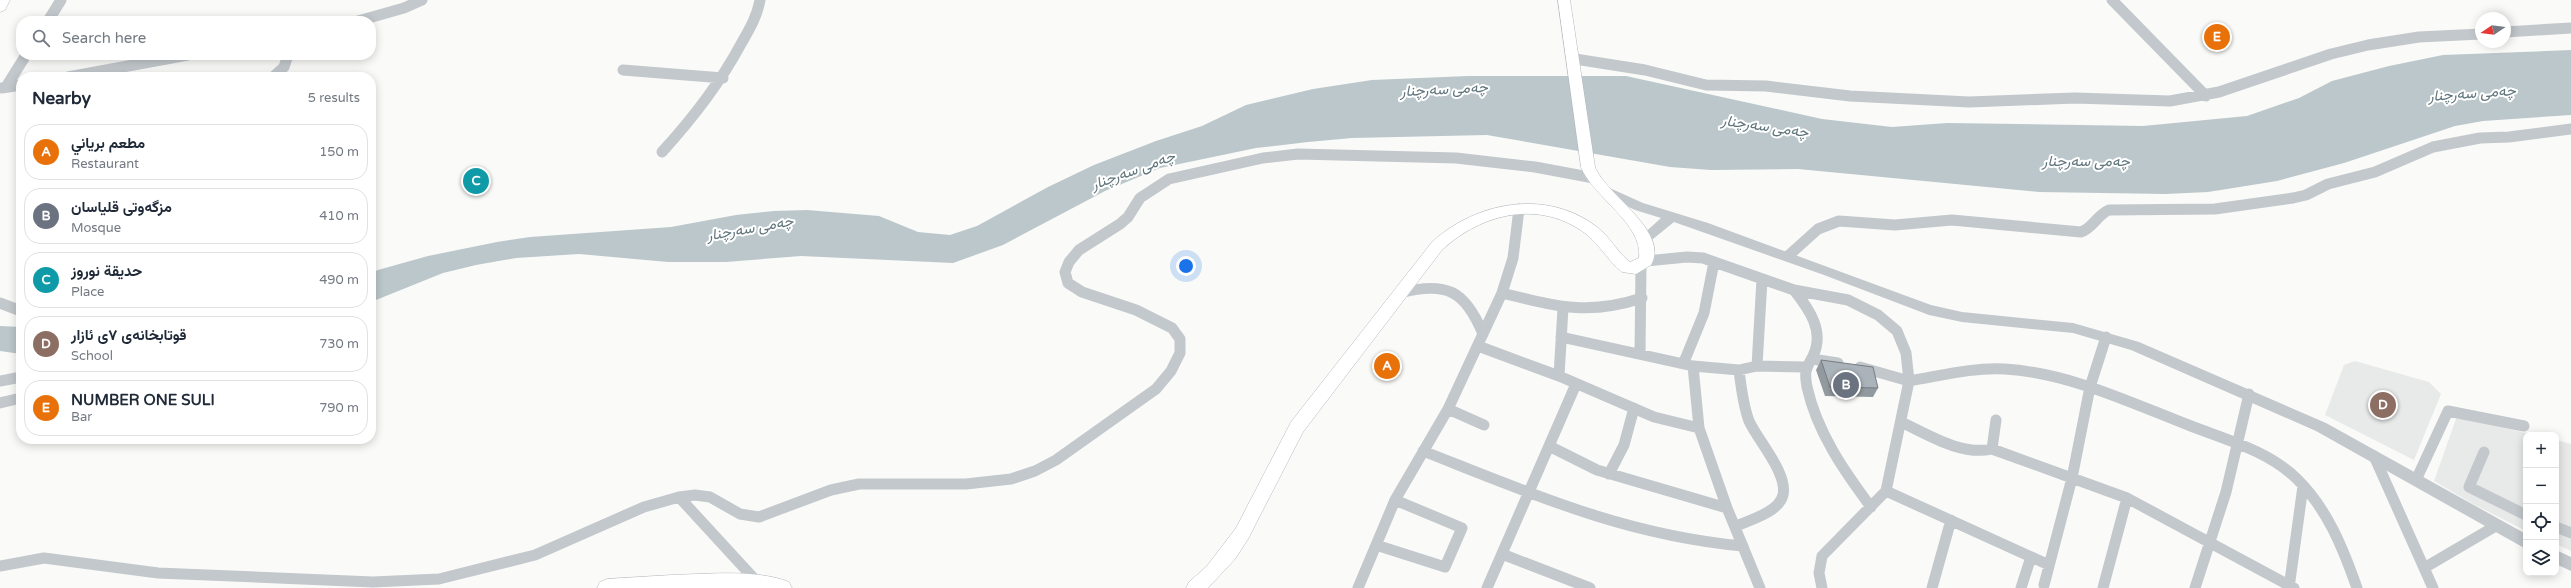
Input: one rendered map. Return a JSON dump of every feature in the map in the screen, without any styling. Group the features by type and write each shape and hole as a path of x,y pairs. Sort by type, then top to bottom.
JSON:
{"main road":[{"path":"0,7 3,0"},
{"path":"1195,588 1218,569 1236,546 1278,459 1297,427 1400,293 1450,233 1474,218 1519,209 1543,210 1574,220 1600,237 1625,267 1634,269 1644,263 1647,251 1644,240 1634,223 1598,184 1587,163 1575,61 1564,0"},
{"path":"607,588 652,585 760,585 782,588"}],"street":[{"path":"51,16 61,0"},
{"path":"376,16 404,8 422,0"},
{"path":"662,152 699,111 723,78 758,13 760,0"},
{"path":"2112,0 2206,96"},
{"path":"2511,32 2571,28"},
{"path":"1575,61 1645,70 1706,85 1766,86 1850,96 1923,101 1999,102 2075,98 2170,101 2206,96 2356,48 2419,37 2475,34"},
{"path":"3,88 23,60"},
{"path":"95,72 161,60"},
{"path":"278,72 284,67 286,60"},
{"path":"623,70 723,78"},
{"path":"3,88 16,86"},
{"path":"1788,256 1818,229 1839,221 1895,225 1952,220 2081,232 2092,228 2101,214 2109,210 2216,209 2293,198 2306,195 2328,184 2370,174 2433,147 2480,138 2509,137 2571,129"},
{"path":"0,566 44,558 158,573 373,582 439,579 535,555 644,507 695,494 710,497 740,514 759,517 848,486 995,481 1023,475 1056,460 1156,390 1163,382 1178,356 1180,339 1172,328 1136,310 1082,292 1068,283 1065,272 1069,262 1080,250 1120,224 1128,217 1140,198 1169,179 1263,158 1298,154 1456,158 1535,167 1598,184 1639,207 1788,256 1899,300 1943,314 2062,326 2106,337 2156,355 2302,418 2374,456 2494,527 2523,541"},
{"path":"1358,588 1395,500 1448,409 1502,293 1513,258 1519,209"},
{"path":"1644,240 1671,217"},
{"path":"1640,353 1644,263 1695,257 1714,262 1794,290 1848,300 1890,323 1897,331 1906,353 1909,381 1886,491 1822,556 1819,573 1822,588"},
{"path":"1714,262 1704,313 1688,364 1698,428 1727,508 1736,526 1760,588"},
{"path":"1757,366 1762,279"},
{"path":"1400,293 1429,285 1441,287 1458,294 1476,314 1483,334"},
{"path":"1794,290 1815,319 1818,328 1805,380 1812,402 1835,456 1871,507"},
{"path":"1502,293 1563,308 1601,310 1642,298"},
{"path":"0,303 16,309"},
{"path":"1559,376 1563,308"},
{"path":"1561,337 1688,364 1739,370 1757,366 1809,363 1870,369 1909,381 2004,369 2090,387 2238,445 2277,464 2303,486 2335,529 2357,588"},
{"path":"2026,574 2046,587 2049,565 2072,478 2090,387 2106,337"},
{"path":"1478,346 1559,376 1654,417 1698,428"},
{"path":"1736,526 1768,514 1780,502 1784,492 1780,469 1759,439 1746,412 1739,370"},
{"path":"0,381 16,378"},
{"path":"1487,588 1576,384"},
{"path":"2195,588 2212,545 2238,445 2248,394"},
{"path":"0,403 16,399"},
{"path":"1609,474 1624,445 1634,408"},
{"path":"1448,409 1484,425"},
{"path":"2416,480 2448,411 2524,426"},
{"path":"1992,449 1996,420"},
{"path":"1901,422 1951,445 1978,452 1992,449 2127,498 2176,523 2212,545 2291,587 2303,486"},
{"path":"1549,446 1609,474 1727,508"},
{"path":"1423,451 1529,492 1635,530 1708,544 1744,546"},
{"path":"2484,452 2469,487 2523,514"},
{"path":"2374,456 2433,588"},
{"path":"1886,491 2049,565"},
{"path":"679,497 760,585"},
{"path":"2103,588 2127,498"},
{"path":"1376,545 1445,567 1462,528 1395,500"},
{"path":"1932,588 1951,520"},
{"path":"2424,568 2494,527"},
{"path":"2559,528 2571,533"},
{"path":"1502,554 1590,588"},
{"path":"2022,588 2031,556"},
{"path":"2559,558 2571,564"}],"shaded area":[{"path":"2355,361 2429,382 2441,394 2414,460 2325,415 2344,365"},
{"path":"2457,416 2523,432 2523,529 2473,504 2434,481"},
{"path":"2559,441 2571,444 2571,551 2559,545"}],"water":[{"name":"چەمی سەرچنار","path":"2571,50 2571,115 2483,121 2455,126 2344,163 2277,181 2208,192 2166,194 2039,192 1798,169 1711,170 1670,167 1487,135 1352,138 1256,148 1160,168 1105,191 1003,245 953,263 801,256 726,262 668,262 579,254 516,258 443,273 376,300 376,271 378,270 428,256 530,237 671,227 736,215 774,211 807,210 879,216 918,232 950,235 977,226 1048,187 1094,165 1156,141 1202,126 1246,105 1313,89 1372,80 1468,76 1626,76 1822,119 1892,127 1947,123 2143,126 2247,116 2299,98 2332,81 2389,66 2443,55"},
{"path":"0,326 16,327 16,353 0,351"}],"building":[{"path":"1821,360 1873,367 1878,388 1830,387"}],"place":[{"name":"NUMBER ONE SULI","path":"2217,37"},
{"name":"حديقة نوروز","path":"476,181"},
{"name":"مطعم برياني","path":"1387,366"},
{"name":"مزگەوتی قلیاسان","path":"1846,385"},
{"name":"قوتابخانەی ٧ی ئازار","path":"2383,405"}]}
